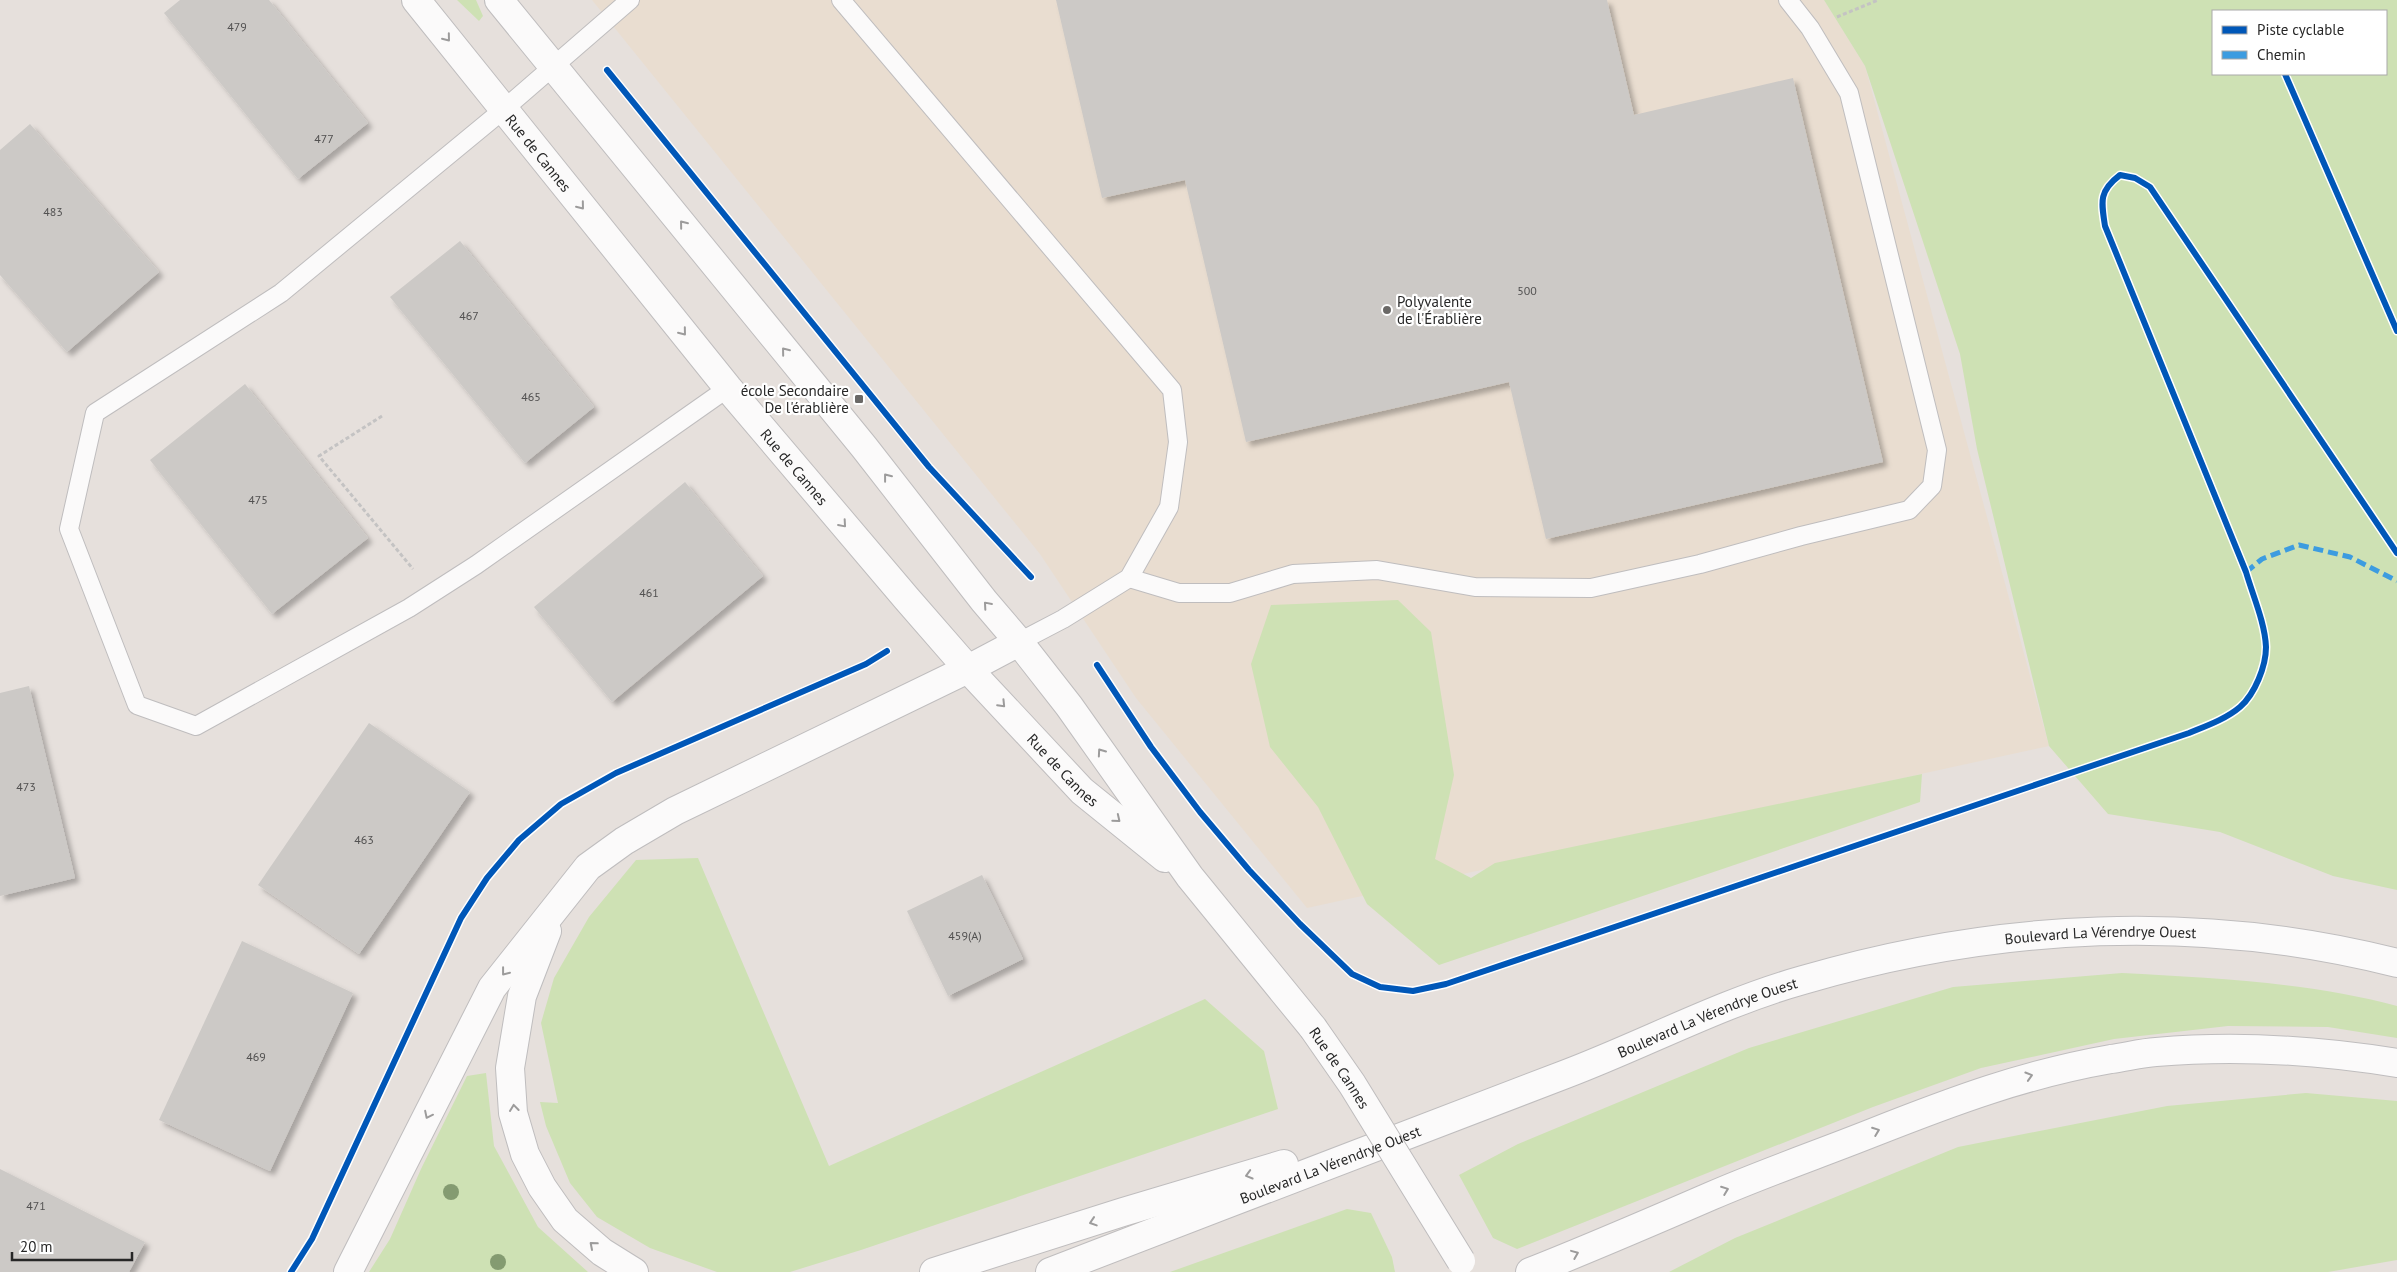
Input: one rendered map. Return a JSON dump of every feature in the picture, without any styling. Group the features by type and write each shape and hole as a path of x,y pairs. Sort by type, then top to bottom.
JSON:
{"main road":[{"name":"Rue de Cannes","path":"416,0 728,388 968,669 1082,791 1190,877"},
{"name":"Rue de Cannes","path":"500,0 858,440 1069,706 1190,877 1313,1028 1352,1084 1464,1267"},
{"path":"348,1272 492,988 588,868 624,841 666,816 1020,642"},
{"path":"556,906 522,996 510,1068 514,1113 525,1154 542,1187 564,1220 602,1252 634,1272"},
{"name":"Boulevard La Vérendrye Ouest","path":"1050,1272 1614,1056 1740,1002 1802,980 1912,954 2030,934 2103,930 2205,933 2293,942 2356,952 2397,963"},
{"path":"1530,1272 1794,1164 1976,1093 2037,1074 2154,1052 2215,1049 2278,1049 2343,1054 2397,1063"},
{"path":"934,1272 1123,1212 1480,1106"}],"lane":[{"path":"630,0 503,110 281,293 95,413 69,529 137,705 196,726 433,593 728,388"},
{"path":"841,0 1172,390 1178,442 1169,507 1129,578 1063,619 1020,642"},
{"path":"1129,578 1179,593 1230,593 1293,574 1377,570 1475,587 1591,588 1700,564 1800,536 1908,510 1932,486 1937,450 1849,93 1810,28 1788,0"}],"path":[{"path":"1810,28 1878,0"},
{"path":"382,416 319,456 433,593"}],"shaded area":[{"name":"Polyvalente de l'Érablière","path":"592,0 1824,0 1865,66 2049,746 1307,908 1136,698 1040,554"}],"green space":[{"path":"457,0 476,0 483,16 479,21"},
{"path":"1824,0 2397,0 2397,890 2333,876 2220,832 2108,814 2049,746 1977,449 1960,354 1865,66"},
{"path":"1398,600 1431,632 1454,775 1435,859 1471,878 1495,863 1922,774 1920,802 1439,965 1367,904 1318,807 1270,747 1251,664 1271,605"},
{"path":"698,858 829,1166 1205,999 1264,1051 1278,1109 861,1250 790,1272 717,1272 650,1248 597,1217 570,1183 546,1126 540,1102 558,1103 541,1023 554,978 589,917 636,860"},
{"path":"2122,973 2261,982 2330,991 2364,998 2397,1006 2397,1038 2328,1027 2228,1026 2114,1039 1981,1068 1873,1107 1517,1249 1493,1238 1459,1175 1518,1144 1749,1048 1953,987"},
{"path":"486,1073 494,1146 538,1227 588,1272 369,1272 390,1239 421,1169 467,1076"},
{"path":"2306,1093 2397,1101 2397,1260 2328,1272 1669,1272 1735,1238 1958,1147 2167,1106"},
{"path":"1347,1209 1371,1213 1392,1257 1395,1272 1170,1272"}],"building":[{"path":"180,0 269,0 368,123 298,179 164,13"},
{"path":"1056,0 1607,0 1634,115 1793,78 1883,462 1546,539 1509,382 1246,442 1185,180 1102,198"},
{"path":"30,124 159,272 67,352 0,275 0,150"},
{"path":"460,241 594,407 525,463 390,297"},
{"path":"245,384 368,538 272,614 150,460"},
{"path":"685,482 763,576 612,702 534,607"},
{"path":"29,686 75,878 0,896 0,693"},
{"path":"369,723 470,792 359,954 258,885"},
{"path":"982,875 1023,959 948,996 907,911"},
{"path":"242,941 353,993 270,1171 159,1120"},
{"path":"0,1169 145,1242 129,1272 0,1272"}],"marked path":[{"path":"2246,572 2262,559 2299,545 2350,557 2397,581"}],"cycle path":[{"path":"607,70 929,467 1031,577"},
{"path":"2285,75 2397,331"},
{"path":"1097,665 1151,747 1200,812 1249,870 1300,924 1352,974 1380,987 1413,991 1446,984 2189,733 2216,722 2240,707 2255,687 2264,663 2265,638 2246,572 2105,226 2103,197 2108,186 2120,175 2135,178 2150,187 2397,553"},
{"path":"291,1272 312,1239 461,918 487,878 519,840 561,804 616,773 866,664 887,651"}],"place":[{"name":"Polyvalente de l'Érablière","path":"1387,310"},
{"name":"école Secondaire De l'érablière","path":"859,399"}]}
